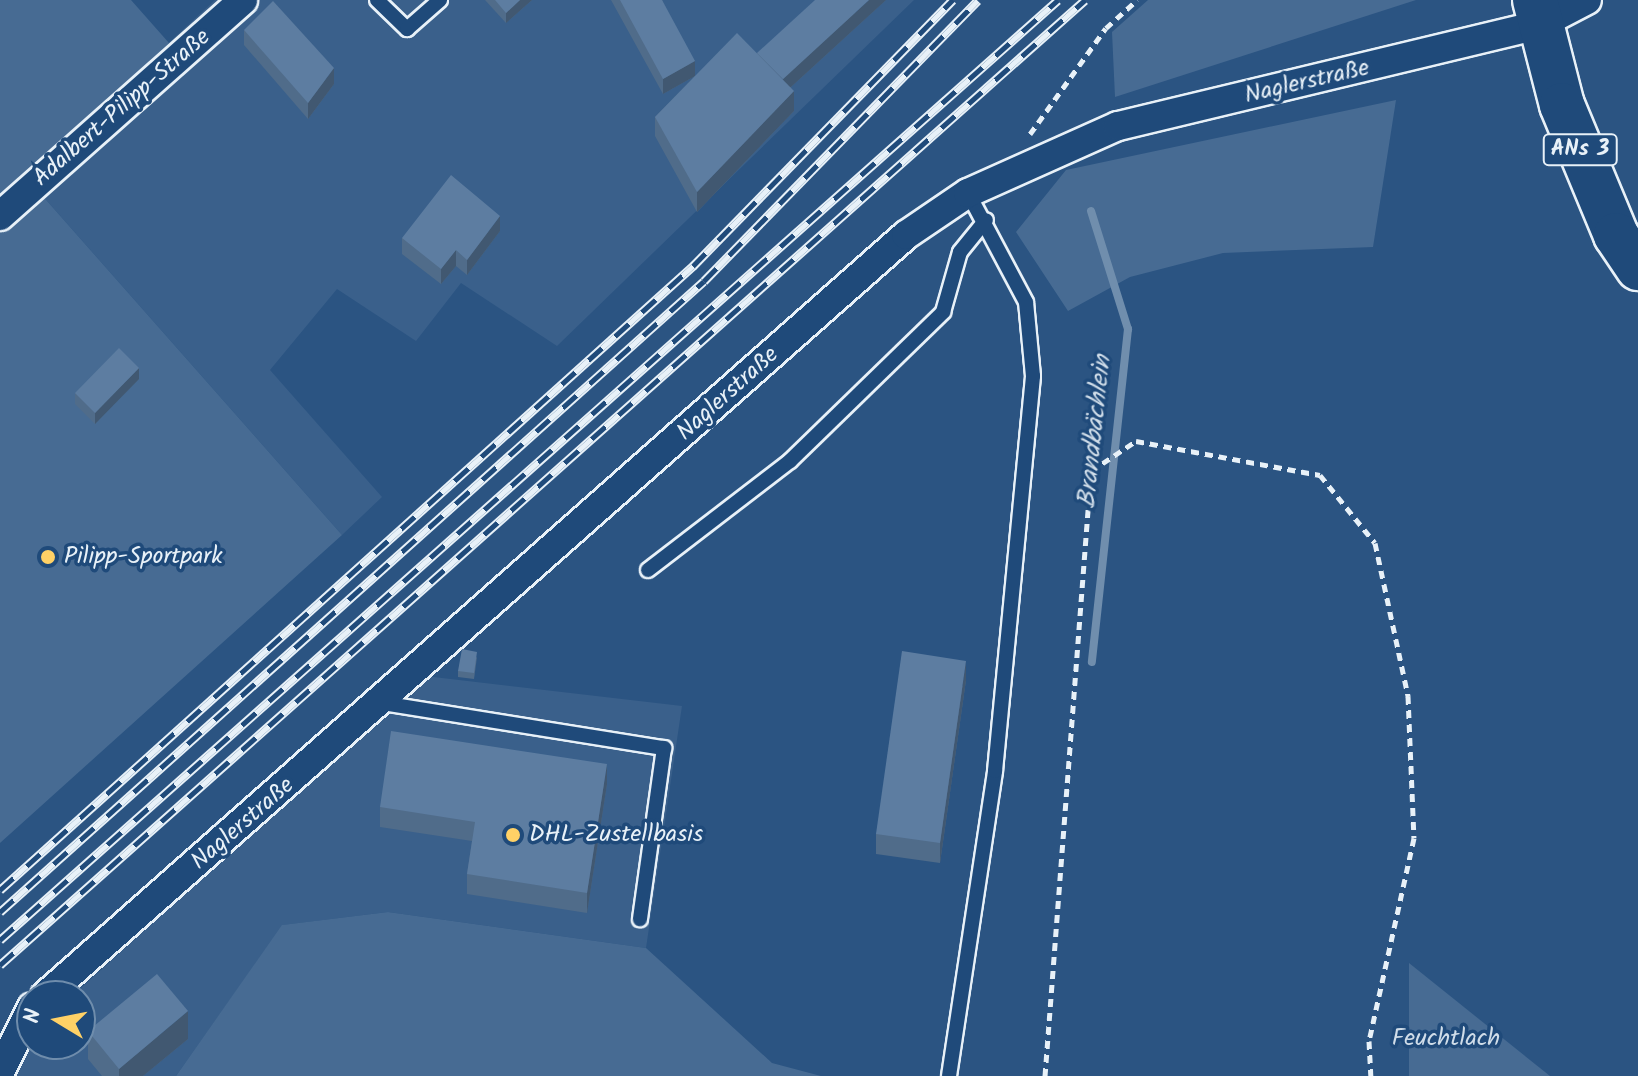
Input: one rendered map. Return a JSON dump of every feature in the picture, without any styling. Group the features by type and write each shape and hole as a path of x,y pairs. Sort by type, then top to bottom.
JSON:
{"main road":[{"name":"ANs 3","path":"1537,12 1562,105 1616,235 1638,268"}],"street":[{"name":"Adalbert-Pilipp-Straße","path":"0,216 243,0"},
{"name":"Naglerstraße","path":"63,980 382,703 906,235 968,193 1118,126 1587,0"},
{"path":"0,1072 16,1040"}],"lane":[{"path":"377,0 407,29 440,0"},
{"path":"949,1076 995,771 1033,376 1026,302 986,220 968,193"},
{"path":"648,570 790,461 943,312 960,252 986,220"},
{"path":"382,703 664,748 640,919"}],"path":[{"path":"996,181 1106,28 1137,0"},
{"path":"1045,1076 1091,471 1136,441 1320,475 1375,543 1408,696 1414,838 1369,1041 1371,1076"}],"shaded area":[{"path":"215,0 914,0 557,346 461,283 416,341 337,289 270,370 382,497 342,535 25,176"},
{"path":"425,676 682,706 646,948 388,912 283,925 176,1076 0,1076 16,1056 16,1060 96,1060 96,980 90,980"}],"green space":[{"path":"0,0 131,0 169,43 25,176 342,535 0,843"},
{"path":"1148,0 1416,0 1115,97 1112,32"},
{"path":"1396,100 1373,247 1223,253 1130,277 1068,311 1016,232 1066,170"},
{"path":"388,912 646,948 772,1063 821,1076 176,1076 282,925"},
{"name":"Feuchtlach","path":"1409,963 1550,1076 1409,1076"}],"building":[{"path":"495,0 520,0 506,13"},
{"path":"620,0 662,0 695,61 663,79"},
{"path":"815,0 869,0 783,79 757,53"},
{"path":"273,1 334,68 308,103 244,30"},
{"path":"737,33 794,91 697,192 655,117"},
{"path":"451,175 500,216 467,260 456,250 441,269 402,238"},
{"path":"119,348 139,368 95,413 75,393"},
{"path":"462,649 477,652 474,673 458,671"},
{"path":"902,651 966,661 940,843 876,834"},
{"name":"DHL-Zustellbasis","path":"391,731 607,764 587,893 467,874 475,822 380,807"},
{"path":"157,974 188,1011 119,1069 96,1041 96,1024"}],"waterway":[{"name":"Brandbächlein","path":"1091,211 1128,329 1092,662"}],"railway":[{"path":"0,890 693,266 953,0"},
{"path":"0,912 704,281 978,0"},
{"path":"0,940 1058,0"},
{"path":"0,965 1085,0"}],"place":[{"name":"Pilipp-Sportpark","path":"48,557"},
{"name":"DHL-Zustellbasis","path":"513,835"}]}
